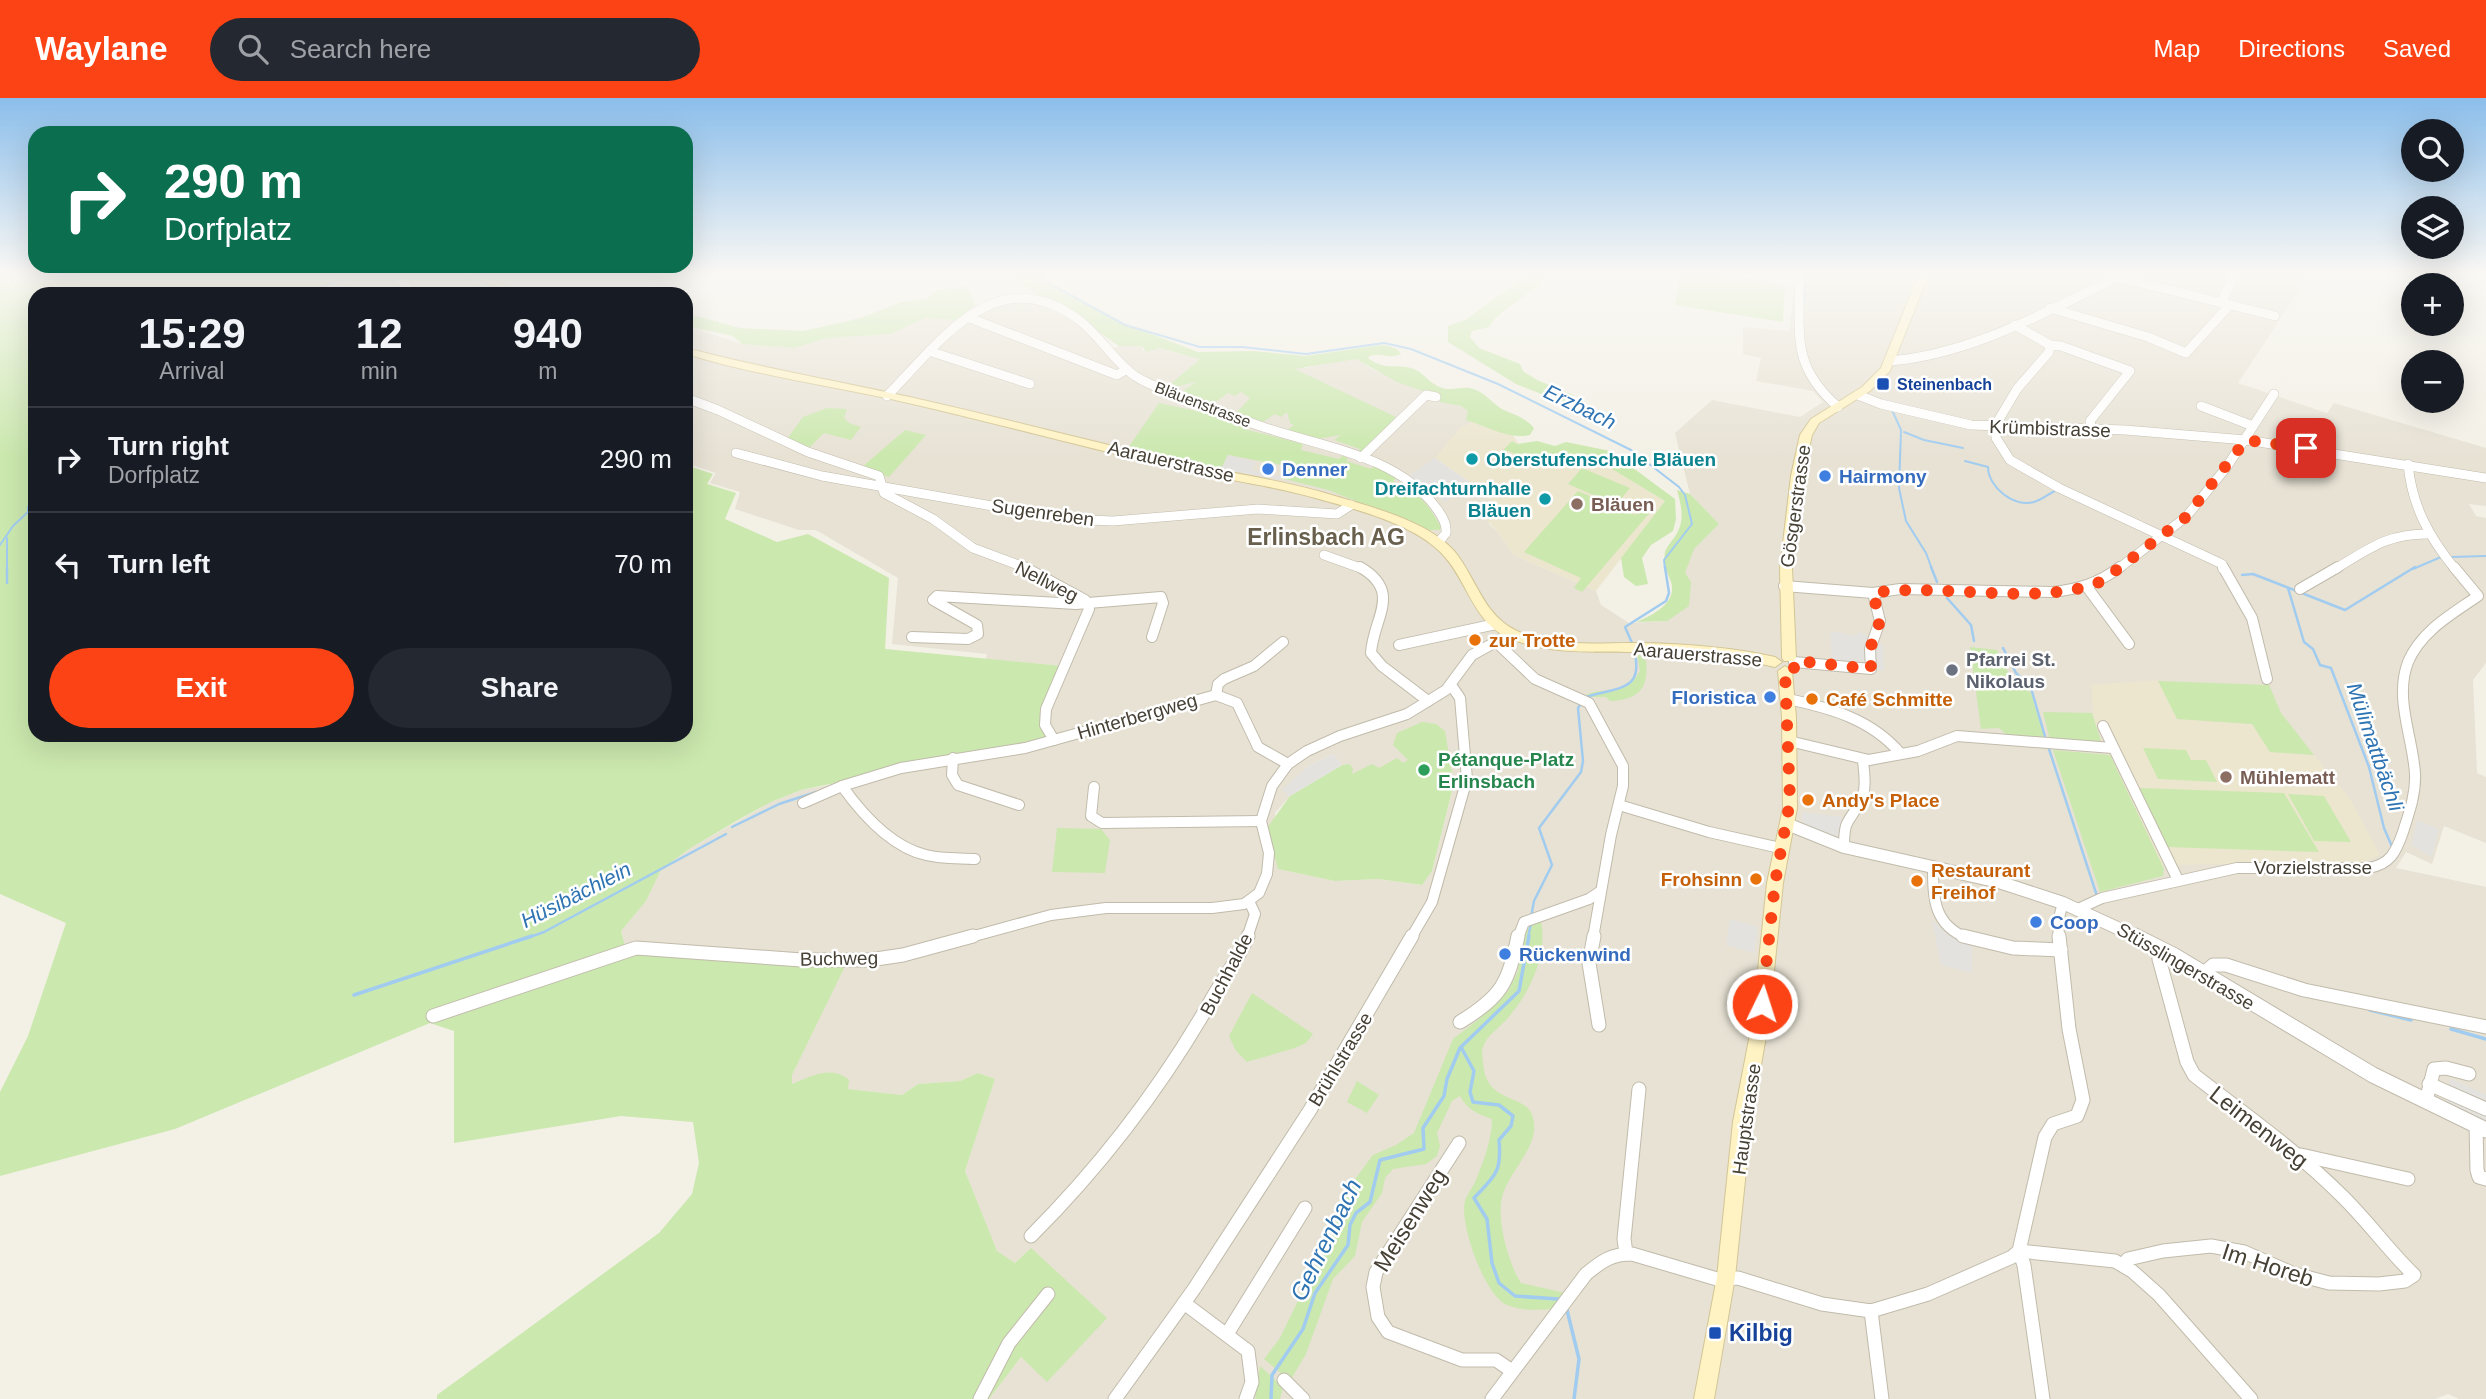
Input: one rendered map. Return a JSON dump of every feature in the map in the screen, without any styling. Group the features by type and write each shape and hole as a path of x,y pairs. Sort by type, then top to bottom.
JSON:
{"main road":[{"name":"Gösgerstrasse","path":"1786,663 1784,586 1797,476 1806,435 1815,421 1858,396 1879,377 1890,361 1899,335"},
{"name":"Aarauerstrasse","path":"693,353 1183,466 1292,488 1352,505 1404,525 1438,542 1450,554 1479,602 1496,624 1510,634 1541,642 1701,651 1786,663"},
{"name":"Hauptstrasse","path":"1704,1399 1726,1277 1742,1122 1760,1026 1765,960 1780,848 1790,801 1786,663"}],"street":[{"name":"Bläuenstrasse","path":"887,396 949,335"},
{"path":"1013,335 1107,371 1118,374 1127,369"},
{"name":"Bläuenstrasse","path":"1095,335 1127,369 1145,382 1244,421 1361,458 1404,479 1426,495 1448,527 1446,536 1438,542"},
{"path":"1797,335 1800,358 1816,387 1838,407"},
{"path":"1890,361 1905,361 1952,351 1991,335"},
{"path":"2032,335 2050,345 2061,346 2130,371 2090,421 2092,429"},
{"path":"2140,335 2186,353 2203,335"},
{"path":"2050,345 2049,352 2017,389 1994,426 1996,438 2010,460 2070,493 2222,564 2222,570 2245,601 2254,622 2267,679"},
{"path":"932,352 1030,384"},
{"path":"1784,586 1873,593 1900,589 2053,592 2087,587 2102,581 2194,507 2246,440 2274,394"},
{"path":"1361,458 1426,395 1436,397"},
{"name":"Krümbistrasse","path":"1858,396 1971,425 2092,429 2246,440 2486,478"},
{"name":"Nellweg","path":"693,400 712,405 791,445 843,466 879,476 882,478 880,485 884,493 933,519 973,548 1040,574 1088,603 1089,609 1078,639 1046,709 1045,725 1054,740"},
{"path":"2201,406 2253,426"},
{"name":"Sugenreben","path":"736,453 822,476 1086,521 1139,520 1242,510 1336,514 1352,505"},
{"name":"Vorzielstrasse","path":"2078,909 2102,898 2228,869 2258,866 2376,868 2386,864 2394,854 2411,803 2415,775 2402,689 2406,665 2420,638 2478,596 2427,534 2418,513 2408,464"},
{"path":"2300,589 2389,538 2402,534 2427,534"},
{"path":"1324,555 1354,562 1379,584 1384,596 1383,609 1371,653 1382,666 1428,701"},
{"path":"2087,587 2129,644"},
{"path":"1786,663 1871,669 1870,649 1880,621 1873,593"},
{"path":"912,637 968,639 978,634 977,625 933,600 937,596 1088,603 1161,597 1163,603 1152,637"},
{"path":"1399,645 1496,624"},
{"name":"Buchhalde","path":"1031,1236 1087,1178 1187,1043 1243,948 1255,914 1249,901 1262,888 1269,864 1261,821 1272,786 1288,764 1340,736 1392,721 1428,701 1451,685 1465,661 1510,634"},
{"path":"1216,695 1218,684 1224,679 1254,666 1283,642"},
{"path":"1496,642 1535,679 1589,703 1623,766 1623,786 1611,835 1589,971 1599,1025"},
{"name":"Brühlstrasse","path":"1115,1399 1184,1303 1310,1110 1433,902 1467,779 1460,698 1451,685"},
{"name":"Hinterbergweg","path":"803,803 842,786 901,768 1025,748 1216,695 1237,703 1258,749 1288,764"},
{"path":"1788,699 1871,726 1891,741 1900,753"},
{"path":"2103,726 2178,880"},
{"path":"1790,741 1863,760 1918,751 1957,736 2113,748"},
{"path":"953,758 952,775 958,785 1019,805"},
{"path":"1844,847 1844,825 1862,798 1865,782 1863,760"},
{"path":"842,786 855,806 908,849 924,855 975,859"},
{"path":"1094,787 1091,816 1102,823 1261,821"},
{"path":"1619,805 1709,832 1780,848"},
{"name":"Stüsslingerstrasse","path":"1787,824 1844,847 1999,882 2078,909 2161,949 2373,1075 2481,1127"},
{"path":"1933,867 1937,916 1954,933 2004,946 2060,950"},
{"path":"1460,1022 1504,990 1511,974 1524,922 1589,899 1601,891"},
{"name":"Buchweg","path":"432,1016 636,948 802,960 869,960 903,955 1051,915 1139,906 1231,907 1249,901"},
{"path":"2043,1399 2024,1265 2019,1251 2045,1137 2053,1124 2077,1116 2083,1100 2069,1029 2060,950 2058,921 2063,903"},
{"name":"Leimenweg","path":"2161,949 2159,959 2190,1069 2207,1087 2297,1154 2343,1197 2390,1252 2414,1275"},
{"path":"2203,974 2216,963 2304,990 2486,1027"},
{"path":"2426,1101 2434,1069 2469,1074"},
{"path":"2429,1084 2486,1109"},
{"path":"1626,1253 1624,1239 1639,1089"},
{"path":"2481,1127 2477,1170 2479,1177 2486,1180"},
{"name":"Meisenweg","path":"1459,1143 1376,1272 1373,1287 1378,1317 1384,1327 1394,1335 1462,1360 1496,1360 1512,1371"},
{"path":"2297,1154 2407,1179"},
{"path":"1227,1334 1305,1208"},
{"name":"Im Horeb","path":"2123,1265 2128,1259 2183,1247 2207,1246 2228,1248 2303,1277 2340,1286 2405,1281 2414,1275"},
{"path":"1492,1399 1586,1274 1606,1258 1626,1253 1717,1279 1738,1278 1830,1306 1871,1311 1928,1294 2012,1257 2019,1251 2115,1261 2123,1265 2159,1295 2251,1399"},
{"path":"980,1399 1009,1343 1048,1294"},
{"path":"1184,1303 1244,1346 1250,1355 1252,1382 1246,1399"},
{"path":"1871,1311 1882,1399"},
{"path":"1284,1380 1303,1399"}],"shaded area":[{"path":"693,335 713,335 742,344 794,348 828,338 880,335 1090,335 1105,352 1119,346 1135,345 1142,346 1143,351 1159,348 1179,354 1280,368 1307,368 1337,360 1356,359 1374,370 1441,397 1440,401 1461,406 1469,411 1472,422 1460,429 1435,459 1471,483 1477,493 1492,500 1489,524 1514,555 1596,591 1601,605 1629,623 1667,621 1693,549 1719,524 1690,494 1675,433 1712,400 1800,417 1823,402 1813,391 1756,381 1761,358 1743,354 1743,335 2270,335 2238,383 2327,413 2334,403 2486,448 2486,506 2469,504 2476,516 2486,518 2486,663 2473,680 2477,773 2486,777 2486,843 2444,826 2432,864 2406,852 2396,868 2486,887 2486,1399 2459,1399 2448,1394 2435,1399 989,1399 1021,1357 1048,1381 1031,1248 1015,1263 997,1252 965,1171 995,1079 978,1073 960,1081 918,1084 902,1095 848,1089 830,1072 792,1084 792,1075 845,964 626,949 621,930 646,901 661,870 689,849 771,802 801,790 841,783 1040,725 1063,666 986,659 987,654 892,644 898,578 816,530 799,530 735,509 740,492 710,483 716,473 693,465","holes":["904,430 926,436 862,467","1333,754 1342,765 1349,764 1350,775 1379,768 1453,788 1432,871 1421,885 1378,879 1335,881 1278,869 1275,813 1290,796 1283,790 1308,766","1252,993 1306,1043 1247,1062"]},
{"name":"Bläuen","path":"1472,422 1513,435 1525,454 1602,463 1665,501 1596,591 1514,555 1484,517 1491,500 1477,493 1471,483 1435,458 1460,428"},
{"path":"1228,455 1256,462 1252,470 1282,476 1280,480 1221,469"},
{"path":"1435,458 1471,483 1445,502 1409,476"},
{"path":"1830,631 1857,636 1858,631 1883,645 1884,671 1832,662"},
{"name":"Mühlematt","path":"2158,680 2177,719 2252,724 2270,752 2314,755 2350,799 2380,855 2363,862 2162,865 2094,722 2091,685"},
{"path":"1333,754 1342,765 1290,796 1282,790 1308,766"},
{"path":"1802,812 1842,817 1839,841 1811,829 1802,821"},
{"path":"2417,820 2439,829 2432,857 2411,845"},
{"path":"1730,919 1758,927 1754,953 1726,945"},
{"path":"1932,920 1949,935 1972,942 1972,973 1941,965"},
{"path":"2450,1078 2486,1095 2486,1122 2446,1103"}],"green space":[{"path":"0,335 28,335 28,742 693,742 693,467 713,474 707,484 736,493 725,519 777,542 808,534 889,578 885,649 1063,666 1044,704 1049,739 801,790 771,802 689,849 661,870 646,901 621,931 626,949 846,964 792,1075 792,1084 822,1073 836,1073 849,1080 848,1089 902,1095 918,1084 960,1081 978,1073 995,1079 965,1171 997,1251 1015,1263 1031,1248 1107,1318 1047,1382 1021,1357 989,1399 437,1399 437,1395 659,1233 692,1194 699,1163 693,1122 621,1116 454,1143 454,1031 430,1023 175,1129 0,1176 0,1092 28,1036 66,923 0,894"},
{"path":"727,335 880,335 828,338 794,348 742,344"},
{"path":"1103,335 1153,335 1198,352 1253,351 1305,356 1390,346 1401,354 1372,355 1369,359 1385,366 1415,370 1442,388 1475,390 1534,428 1530,435 1514,436 1466,420 1468,411 1461,406 1440,402 1440,397 1397,382 1356,359 1295,369 1396,417 1358,453 1360,449 1334,440 1341,435 1316,439 1287,430 1294,425 1290,423 1287,412 1281,417 1275,414 1263,422 1236,413 1250,398 1241,392 1235,396 1228,393 1211,405 1187,396 1184,390 1196,382 1171,388 1168,386 1200,359 1159,348 1146,352 1142,346 1119,346"},
{"path":"1448,335 1471,335 1479,348 1520,364 1523,371 1537,380 1573,395 1567,404 1516,384 1448,342"},
{"path":"1159,403 1201,412 1204,409 1222,417 1221,420 1246,426 1244,429 1303,444 1301,450 1339,459 1342,456 1348,458 1346,461 1371,469 1374,466 1397,478 1393,481 1422,499 1436,518 1440,530 1429,530 1328,490 1281,478 1287,466 1228,455 1221,469 1128,448"},
{"path":"827,408 847,409 844,418 861,427 851,440 824,433 810,447 787,439 803,417"},
{"path":"905,430 926,435 889,477 861,468"},
{"path":"1512,441 1517,444 1537,441 1555,446 1566,442 1610,451 1675,499 1676,519 1673,531 1651,545 1642,558 1648,584 1636,586 1624,577 1621,558 1665,501 1602,463 1546,464 1525,453 1518,455 1509,451 1497,456"},
{"path":"1582,468 1630,488 1616,505 1568,484"},
{"path":"1677,490 1690,494 1719,524 1694,549 1685,573 1691,582 1689,606 1667,621 1636,622 1663,606 1671,594 1665,555 1681,523"},
{"path":"1578,491 1635,515 1648,500 1654,502 1649,508 1652,510 1582,592 1574,588 1581,578 1524,552"},
{"path":"1970,647 1997,650 2009,674 2031,693 2045,740 2009,737 1999,728 1981,729"},
{"path":"1637,653 1646,661 1646,679 1640,691 1620,700 1583,697 1598,691 1627,686 1640,671"},
{"path":"2158,681 2269,685 2281,713 2314,755 2270,752 2252,724 2177,719"},
{"path":"2043,712 2092,713 2101,741 2050,740"},
{"path":"1422,722 1436,724 1445,731 1452,773 1445,777 1453,787 1432,871 1422,885 1378,879 1335,881 1278,869 1267,828 1290,796 1342,765 1349,764 1353,768 1352,774 1372,764 1379,768 1397,758 1403,763 1408,760 1393,745 1397,733"},
{"path":"2143,748 2186,750 2191,760 2206,760 2217,782 2158,779"},
{"path":"2053,750 2110,755 2164,869 2163,876 2100,892"},
{"path":"2139,788 2284,793 2319,852 2167,847"},
{"path":"2288,794 2324,796 2351,842 2314,841"},
{"path":"1057,828 1101,829 1110,840 1105,873 1052,872"},
{"path":"1541,921 1542,948 1535,974 1515,1009 1487,1039 1482,1055 1486,1077 1491,1086 1523,1104 1533,1118 1533,1137 1508,1182 1501,1201 1504,1238 1511,1263 1521,1283 1565,1293 1553,1309 1534,1310 1505,1304 1489,1286 1469,1240 1464,1211 1465,1201 1486,1151 1492,1119 1470,1108 1460,1096 1452,1101 1437,1133 1440,1146 1437,1156 1426,1164 1393,1169 1385,1178 1382,1193 1362,1222 1355,1256 1333,1279 1306,1354 1290,1381 1264,1359 1280,1338 1329,1244 1350,1186 1373,1155 1414,1133 1453,1039 1508,991 1518,971 1522,937 1530,926"},
{"path":"1252,993 1313,1034 1306,1043 1247,1062 1236,1051 1229,1036"},
{"path":"1357,1081 1379,1095 1367,1113 1347,1102"},
{"path":"1260,1366 1283,1387 1280,1399 1255,1399"}],"waterway":[{"name":"Erzbach","path":"1158,335 1200,347 1242,347 1306,354 1384,343 1411,349 1498,384 1631,450 1679,487 1685,495 1692,524 1664,560 1665,569"},
{"path":"1892,410 1901,430 1899,488 1906,521 1926,553 1932,569"},
{"path":"1904,432 1924,440 1963,448"},
{"path":"1965,461 1988,467 1992,482 1997,488 2018,502 2034,502 2055,491"},
{"path":"28,507 28,512"},
{"path":"0,545 13,526 28,512"},
{"path":"7,538 7,583"},
{"path":"2451,557 2486,556"},
{"path":"2413,569 2441,557"},
{"name":"Erzbach","path":"1632,643 1625,627 1666,601 1669,593 1665,567"},
{"path":"1931,567 1937,582"},
{"path":"2242,575 2253,574 2345,610 2415,567"},
{"name":"Mülimattbächli","path":"2288,588 2304,642 2313,649 2320,665 2331,668 2369,767 2384,828 2393,849"},
{"path":"1947,598 1971,625 1974,641"},
{"path":"2003,648 2016,673 2031,688 2046,740"},
{"name":"Erzbach","path":"1586,697 1618,689 1632,681 1636,664 1634,650"},
{"name":"Erzbach","path":"1531,917 1534,901 1552,865 1539,828 1581,772 1583,761 1578,708 1582,702"},
{"path":"2048,746 2097,896"},
{"name":"Hüsibächlein","path":"732,827 779,804 816,792"},
{"name":"Hüsibächlein","path":"527,938 544,932 726,834"},
{"name":"Erzbach","path":"1528,938 1531,923"},
{"name":"Hüsibächlein","path":"354,995 532,936"},
{"name":"Erzbach","path":"1529,936 1519,991 1461,1047 1474,1071 1470,1092 1473,1102 1499,1105 1513,1116 1511,1126 1499,1140 1496,1173 1474,1198 1487,1219 1492,1263 1499,1283 1515,1296 1558,1299"},
{"path":"2370,1010 2411,1020"},
{"path":"2451,1029 2486,1039"},
{"name":"Gehrenbach","path":"1271,1399 1272,1375 1303,1329 1315,1293 1348,1245 1350,1225 1356,1213 1370,1202 1380,1160 1424,1149 1423,1128 1444,1096 1447,1079 1460,1048"},
{"name":"Erzbach","path":"1567,1310 1579,1359 1574,1399"}],"place":[{"name":"Steinenbach","path":"1883,384"},
{"name":"Oberstufenschule Bläuen","path":"1472,459"},
{"name":"Denner","path":"1268,469"},
{"name":"Hairmony","path":"1825,476"},
{"name":"Dreifachturnhalle Bläuen","path":"1545,499"},
{"name":"Bläuen","path":"1577,504"},
{"name":"zur Trotte","path":"1475,640"},
{"name":"Pfarrei St. Nikolaus","path":"1952,670"},
{"name":"Floristica","path":"1770,697"},
{"name":"Café Schmitte","path":"1812,699"},
{"name":"Pétanque-Platz Erlinsbach","path":"1424,770"},
{"name":"Mühlematt","path":"2226,777"},
{"name":"Andy's Place","path":"1808,800"},
{"name":"Frohsinn","path":"1756,879"},
{"name":"Restaurant Freihof","path":"1917,881"},
{"name":"Coop","path":"2036,922"},
{"name":"Rückenwind","path":"1505,954"},
{"name":"Kilbig","path":"1715,1333"}],"district":[{"name":"Erlinsbach AG","path":"1326,537"}],"route":[{"path":"1762,1004 1775,883 1790,808 1789,717 1785,671 1794,669 1794,662 1799,661 1871,669 1870,649 1880,621 1873,593 1888,589 2053,592 2074,590 2102,581 2186,517 2246,440 2306,448"}]}
